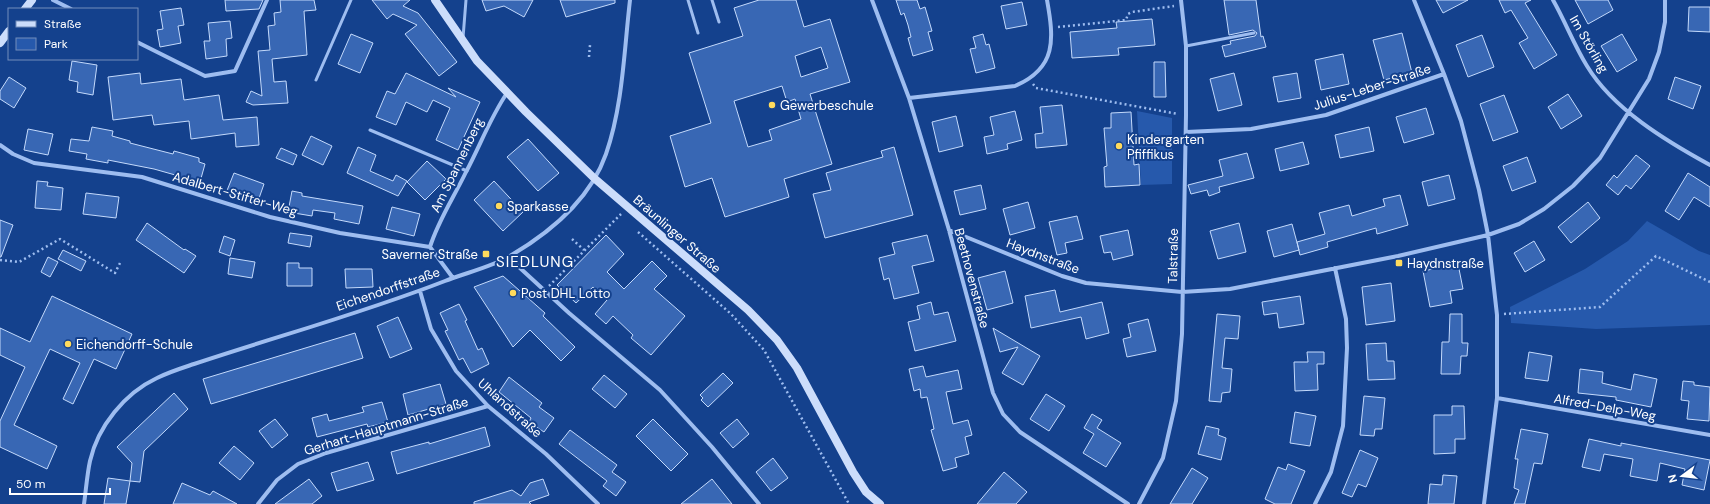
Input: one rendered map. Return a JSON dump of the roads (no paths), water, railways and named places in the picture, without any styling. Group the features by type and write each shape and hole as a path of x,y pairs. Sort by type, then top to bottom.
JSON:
{"main road":[{"name":"Bräunlinger Straße","path":"435,0 463,42 507,93 594,178 748,310 776,340 797,368 853,472 866,492 880,504"},
{"path":"0,43 8,32"}],"street":[{"path":"53,0 69,8"},
{"path":"138,42 205,76 234,71 267,0"},
{"name":"Eichendorffstraße","path":"84,504 90,460 102,431 115,411 139,388 157,377 420,291 508,257 535,240 566,215 577,204 594,178 606,154 616,113 630,0"},
{"name":"Beethovenstraße","path":"872,0 909,98 949,230 993,393 1003,414 1020,432 1128,504"},
{"path":"909,98 1015,86 1028,80 1045,64 1051,50 1052,27 1047,0"},
{"name":"Talstraße","path":"1139,504 1164,458 1176,401 1182,334 1186,46 1181,0"},
{"path":"1414,0 1461,121 1479,190 1488,235 1497,315 1497,398 1484,504"},
{"name":"Im Störling","path":"1553,0 1587,66 1610,96 1628,113 1710,165"},
{"name":"Haydnstraße","path":"949,230 1062,276 1086,283 1182,292 1230,289 1488,235 1519,224 1544,209 1573,186 1600,158 1649,79 1659,52 1665,22 1665,0"},
{"name":"Julius-Leber-Straße","path":"1186,132 1252,129 1326,115 1444,74"},
{"name":"Am Spannenberg","path":"430,247 434,232 467,171 496,109 507,93"},
{"name":"Adalbert-Stifter-Weg","path":"0,145 13,154 34,163 142,177 270,217 340,233 430,247"},
{"path":"430,247 453,278"},
{"path":"508,257 545,291 660,390 712,447 759,504"},
{"path":"1315,504 1331,472 1343,426 1347,348 1346,319 1335,268"},
{"name":"Uhlandstraße","path":"420,291 431,329 456,371 488,406 546,454 598,504"},
{"name":"Alfred-Delp-Weg","path":"1497,398 1710,435"},
{"name":"Gerhart-Hauptmann-Straße","path":"258,504 277,480 298,464 326,453 488,406"}],"lane":[{"path":"316,80 351,0"},
{"path":"463,42 466,0"},
{"path":"688,0 698,33"},
{"path":"712,0 719,22"},
{"path":"1186,46 1254,33"},
{"path":"370,130 467,171"}],"place":[{"name":"Gewerbeschule","path":"772,105"},
{"name":"Kindergarten Pfiffikus","path":"1119,146"},
{"name":"Sparkasse","path":"499,206"},
{"name":"Saverner Straße","path":"486,254"},
{"name":"Haydnstraße","path":"1399,263"},
{"name":"Post DHL Lotto","path":"513,293"},
{"name":"Eichendorff-Schule","path":"68,344"}],"district":[{"name":"SIEDLUNG","path":"535,262"}]}
